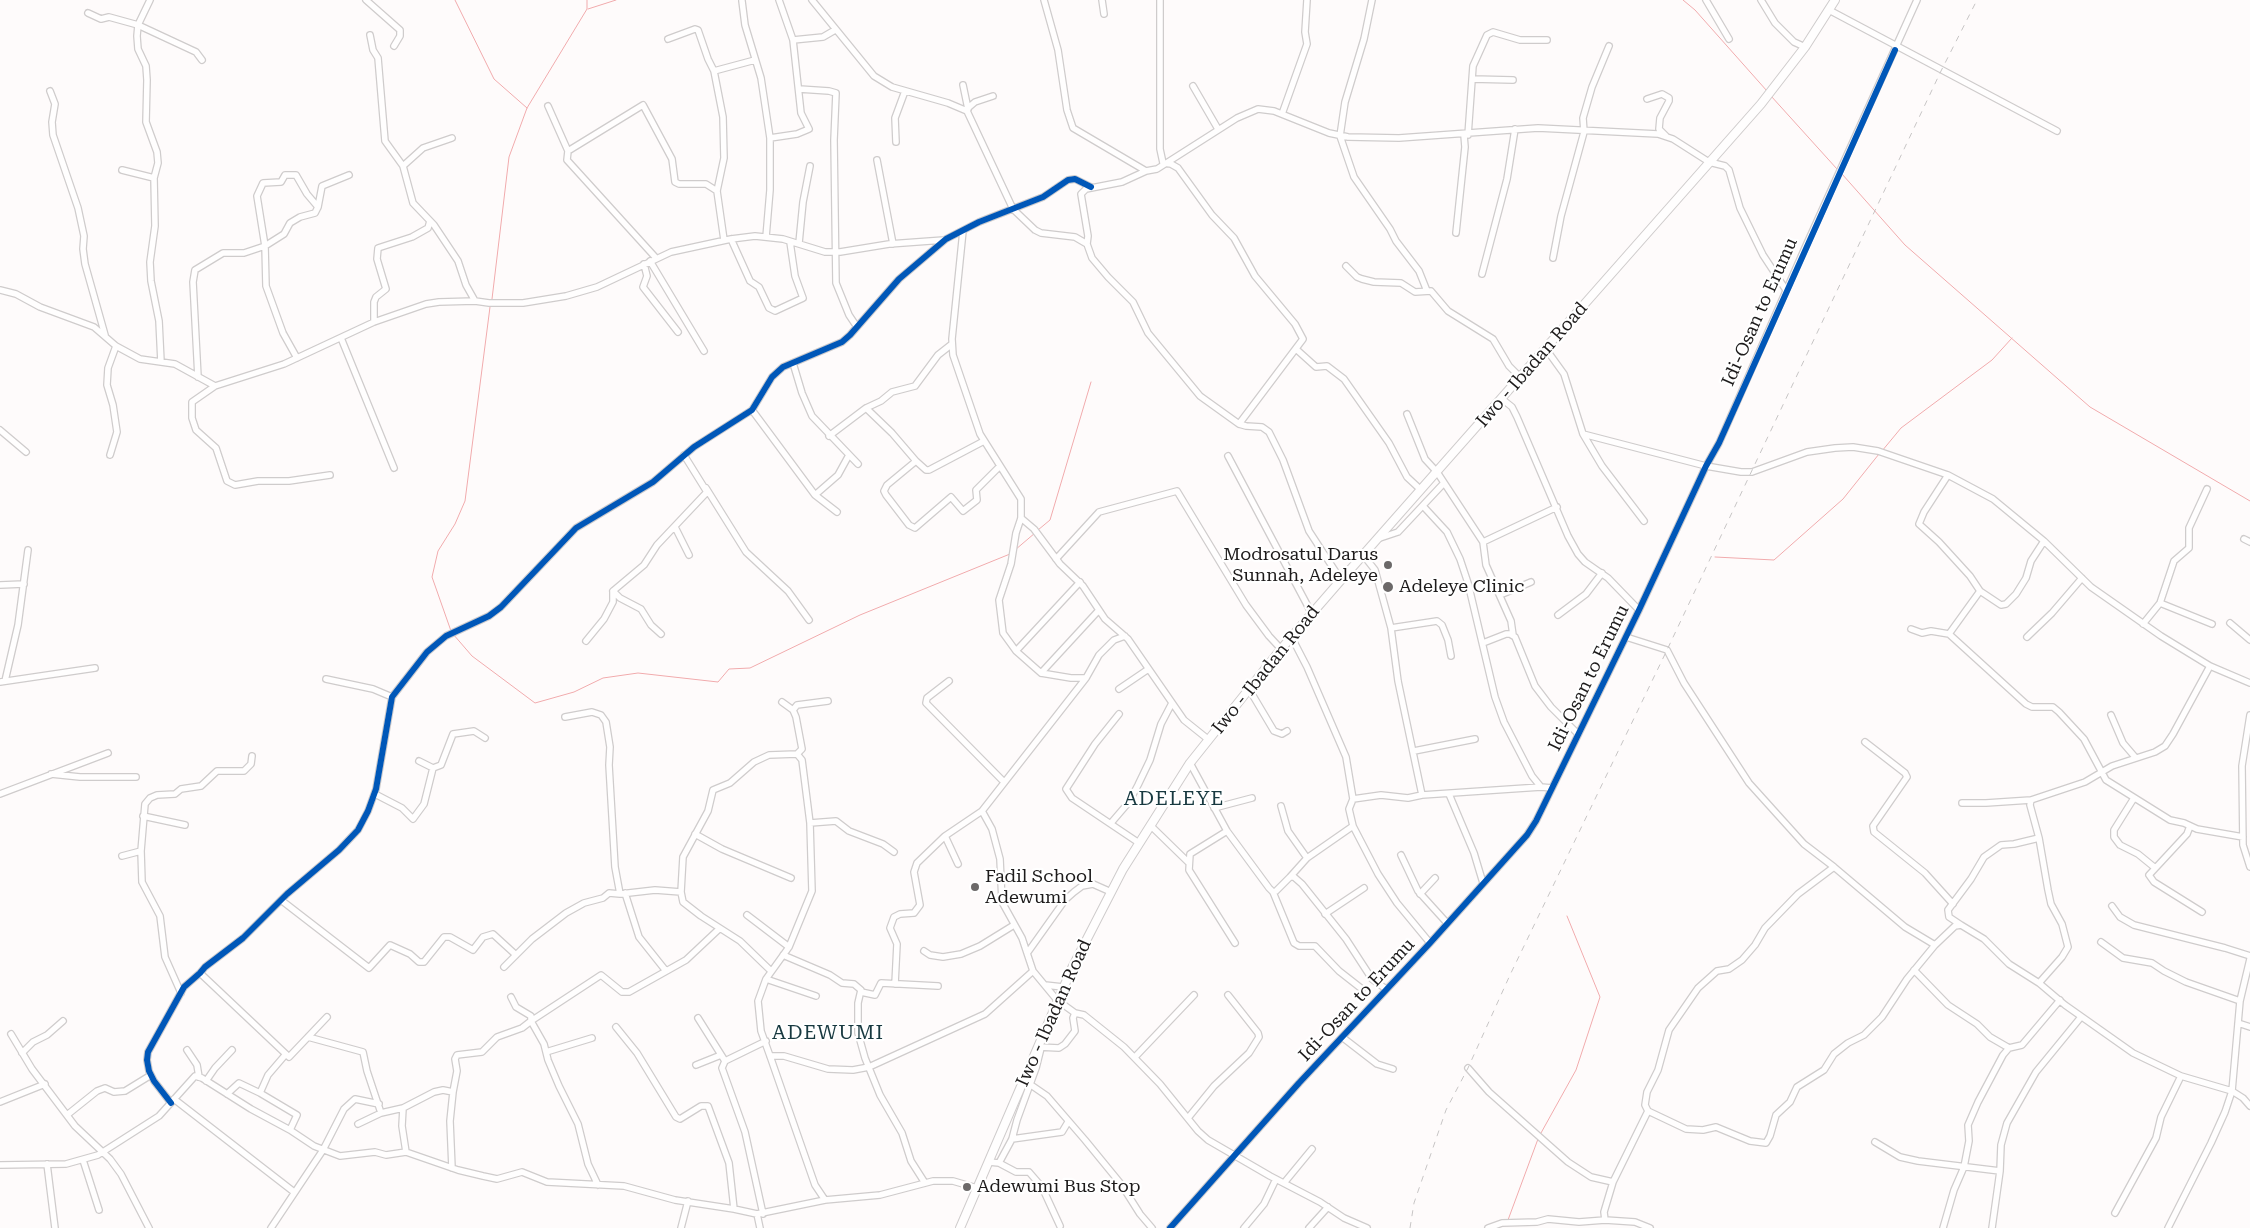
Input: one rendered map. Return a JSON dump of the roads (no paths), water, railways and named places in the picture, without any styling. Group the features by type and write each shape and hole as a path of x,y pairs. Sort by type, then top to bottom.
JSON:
{"main road":[{"name":"Iwo - Ibadan Road","path":"960,1228 1039,1047 1063,987 1111,892 1139,842 1190,763 1281,649 1761,104 1805,47 1835,0"}],"street":[{"path":"150,0 138,24 138,49 146,66 146,122 157,152 158,163 154,178 155,226 150,262 151,281 159,321 161,362"},
{"path":"366,0 400,30 400,36 394,46"},
{"path":"770,138 807,132 809,129 801,113 793,40 779,0"},
{"path":"812,0 874,76 887,84 905,91 968,110"},
{"path":"1044,0 1058,50 1067,110 1073,128 1146,171"},
{"path":"1102,0 1104,14"},
{"path":"1160,0 1160,149 1163,164"},
{"path":"1282,114 1307,44 1305,32 1306,0"},
{"path":"1372,0 1364,39 1345,102 1340,136 1354,177 1390,229 1396,241 1419,271 1427,291"},
{"path":"1706,0 1729,39"},
{"path":"1761,0 1775,23 1794,42 1805,47"},
{"name":"Idi-Osan to Erumu","path":"1170,1228 1342,1037 1430,944 1527,835 1536,821 1739,400 1786,290 1917,0"},
{"path":"742,1 745,25 761,78 770,138 770,190 766,237"},
{"path":"1829,10 1895,48 2057,131"},
{"path":"88,13 101,19 109,17 138,24 196,52 202,60"},
{"path":"668,39 695,29 698,30 714,71 723,117 724,158 717,191 724,240"},
{"path":"793,40 823,37 835,30"},
{"path":"1456,233 1464,147 1476,58 1486,37 1490,33 1520,40 1547,40"},
{"path":"370,35 373,50 378,58 385,141 403,166 413,203 430,221 458,261 466,284 475,301"},
{"path":"1553,258 1558,225 1584,132 1583,118 1609,46"},
{"path":"714,71 755,60"},
{"path":"1472,79 1514,80"},
{"path":"963,84 968,110 1013,209 1036,232 1074,237 1087,244"},
{"path":"1193,86 1218,129"},
{"path":"799,89 836,93 834,140 836,283 849,315 857,327"},
{"path":"50,91 54,104 53,135 78,208 84,236 85,264 105,335"},
{"path":"896,142 895,118 905,91"},
{"path":"1647,99 1662,94 1669,98 1659,129 1666,136"},
{"path":"968,110 975,102 993,96"},
{"path":"568,151 643,105 672,159 675,182 679,184 706,184 717,191"},
{"path":"548,106 568,151 567,160 656,258"},
{"path":"1341,580 1309,531 1283,460 1269,432 1262,427 1239,424 1206,402 1171,363 1148,333 1134,302 1092,258 1087,244 1088,236 1081,194 1086,188 1122,182 1146,171 1157,169 1218,129 1251,111 1266,109 1340,136 1399,138 1466,135 1515,129 1554,128 1584,132 1650,133 1666,136 1679,142 1709,162 1725,166 1729,170 1740,208 1763,255 1786,290"},
{"path":"1482,274 1508,172 1515,129"},
{"path":"403,166 423,148 452,138"},
{"path":"877,160 893,244"},
{"path":"1163,164 1171,164 1178,168 1212,215 1234,238 1255,276 1295,324 1303,339 1239,424"},
{"path":"799,243 803,202 810,166"},
{"path":"122,170 154,178"},
{"path":"297,358 283,333 266,286 265,246 257,196 263,183 281,182 285,175 296,175 307,194 318,207"},
{"path":"198,377 193,282 195,270 222,253 244,253 265,246 284,234 290,224 300,217 315,213 322,186 349,175"},
{"path":"294,1192 173,1101 151,1075 147,1060 148,1052 181,993 193,978 254,928 281,900 339,850 358,830 368,812 374,794 392,697 427,652 451,632 474,624 501,607 576,528 653,482 684,455 752,410 772,377 783,367 842,342 899,279 946,239 1043,197 1068,180 1075,179 1091,187"},
{"path":"374,322 374,302 376,297 386,289 377,259 378,248 425,230 431,224 430,221"},
{"path":"963,231 952,344 955,362 974,422 984,441 1019,494 1021,518 1016,533 1009,572 998,606 1003,633 1016,651 1041,673 1061,678 1086,678"},
{"path":"330,475 289,481 258,481 235,485 227,481 216,448 196,430 192,418 192,402 215,386 297,358 374,322 426,304 475,301 510,303 566,296 597,287 670,252 731,238 766,237 799,243 825,252 840,252 946,239"},
{"path":"731,238 750,281 759,287 769,308 776,311 803,298 795,276 790,242"},
{"path":"647,263 647,276 643,287 678,332"},
{"path":"647,263 704,351"},
{"path":"1346,266 1357,277 1362,279 1381,283 1401,283 1415,292 1431,291 1448,311 1493,339 1509,366 1520,377"},
{"path":"0,290 16,294 40,307 94,327 116,346 140,359 175,364 215,386"},
{"path":"341,338 394,468"},
{"path":"829,436 866,408 881,401 892,392 915,386 938,355 952,344"},
{"path":"110,455 116,426 106,385 108,368 116,346"},
{"path":"1546,349 1564,374 1583,434 1602,466 1644,521"},
{"path":"1296,350 1316,367 1327,366 1344,379 1389,443 1407,478 1421,490"},
{"path":"793,363 802,393 812,416 829,436 858,464"},
{"path":"1502,399 1514,412 1578,554 1584,562 1602,573 1639,610"},
{"path":"866,408 926,470 940,466 984,441"},
{"path":"752,410 815,495 837,512"},
{"path":"1407,414 1425,459 1437,472 1443,484 1483,542 1486,566 1511,621 1513,635 1538,690 1556,713 1578,734"},
{"path":"0,430 26,452"},
{"path":"1583,434 1706,466 1752,472 1807,452 1853,448 1878,451 1948,475 1992,499 2044,541 2091,587 2143,624 2210,666 2250,683"},
{"path":"613,591 644,565 657,545 707,492 684,455"},
{"path":"684,455 746,552 788,591 809,620"},
{"path":"815,495 838,475 849,455"},
{"path":"1228,456 1312,614"},
{"path":"916,461 887,485 884,491 904,519 915,528 951,497 963,511 977,500 976,490 1000,466"},
{"path":"1948,475 1924,512 1919,524 1940,542 1970,576 1980,591 2001,605 2006,604 2016,594 2026,578 2031,561 2044,541"},
{"path":"1380,538 1398,532 1443,484"},
{"path":"2143,624 2160,603 2174,561 2189,548 2190,528 2206,488"},
{"path":"1056,559 1099,512 1177,491 1246,605 1281,649"},
{"path":"1423,506 1444,528 1455,546 1468,583 1495,697 1504,722 1525,766 1541,787"},
{"path":"1483,542 1557,507"},
{"path":"1021,518 1034,529 1056,559 1080,582 1105,619 1125,636 1147,670 1190,727 1209,740"},
{"path":"675,527 689,555"},
{"path":"28,550 18,625 2,682 95,668"},
{"path":"1364,556 1375,570 1391,628 1398,681 1422,795"},
{"path":"1558,616 1586,594 1602,573"},
{"path":"2027,637 2052,613 2082,578"},
{"path":"1016,651 1080,582"},
{"path":"1500,595 1531,582"},
{"path":"0,585 24,584"},
{"path":"613,591 620,598 640,609 651,624 662,634"},
{"path":"586,641 604,619 613,602 613,591"},
{"path":"1949,634 1980,591"},
{"path":"2160,603 2212,624"},
{"path":"1041,673 1099,610"},
{"path":"1391,628 1437,621 1442,625 1448,640 1451,656"},
{"path":"2230,623 2250,640"},
{"path":"1911,629 1922,633 1932,631 1949,634 2026,704 2032,707 2053,707 2084,739 2106,780 2134,798 2170,820 2184,822 2197,829 2243,838"},
{"path":"1483,643 1506,634 1513,635"},
{"path":"895,984 897,944 890,928 894,918 900,914 914,912 920,906 914,872 917,863 945,836 982,811 1086,678 1090,667 1099,655 1114,640 1125,636"},
{"path":"1626,637 1668,650 1684,683 1750,782 1804,844 1905,927 1935,945"},
{"path":"1292,638 1310,673 1333,732 1343,751 1353,799 1349,810 1353,826 1378,874 1392,896 1430,944"},
{"path":"1962,803 2031,800 2085,782 2101,772 2135,757 2155,752 2165,746 2210,666"},
{"path":"1119,689 1147,670"},
{"path":"326,679 373,689 392,697"},
{"path":"949,681 927,698 926,703 1004,782"},
{"path":"1249,689 1274,731 1282,734 1287,731"},
{"path":"793,710 797,705 828,701"},
{"path":"772,971 740,941 719,929 683,902 681,892 683,857 708,811 712,792 730,783 754,762 769,755 797,754 802,749 801,737 793,710 782,702"},
{"path":"1111,823 1129,802 1138,785 1150,760 1161,724 1172,704"},
{"path":"565,717 592,712 601,715 606,722 610,747 609,765 615,867 639,937 666,971"},
{"path":"1119,714 1095,744 1066,790 1072,798 1139,842"},
{"path":"2111,715 2123,743 2135,757"},
{"path":"2250,716 2242,766 2243,838 2246,859 2250,868"},
{"path":"433,768 441,765 453,734 474,731 485,738"},
{"path":"1414,752 1475,739"},
{"path":"1865,742 1905,773 1906,777 1873,826 1874,832 1925,873 1953,904"},
{"path":"0,794 108,753"},
{"path":"797,754 802,760 810,823 812,891 789,947 766,979 758,1001 762,1031 770,1056 815,1185 825,1200"},
{"path":"181,993 165,957 160,916 142,882 141,851 145,804 156,795 175,794 181,789 201,786 218,771 244,771 251,764 252,756"},
{"path":"419,760 433,768"},
{"path":"1190,763 1226,831 1273,892 1294,943 1299,946 1315,946 1339,971 1362,989"},
{"path":"374,794 402,808 413,819 424,804 433,768"},
{"path":"49,774 80,777 136,777"},
{"path":"1353,799 1381,795 1408,798 1422,795 1541,787 1552,788"},
{"path":"1449,794 1474,853 1484,883"},
{"path":"1214,808 1252,798"},
{"path":"2134,798 2114,830 2114,837 2120,845 2138,854 2154,867"},
{"path":"2031,800 2030,805 2039,838 2051,904 2062,924 2068,947 2062,958 2039,983"},
{"path":"1281,806 1288,831 1307,858"},
{"path":"982,811 992,829 1000,859 1000,897 1028,952 1033,971 1057,1000 1075,1013 1084,1015 1135,1058 1198,1132 1208,1140 1344,1218 1367,1228"},
{"path":"143,816 185,825"},
{"path":"810,823 836,821 849,831 883,844 894,852"},
{"path":"1150,826 1189,862"},
{"path":"1273,892 1307,858 1353,826"},
{"path":"2190,826 2187,834 2154,867 2148,876 2202,912"},
{"path":"1226,831 1192,852 1189,870 1235,943"},
{"path":"695,834 712,845 791,878"},
{"path":"945,836 958,864"},
{"path":"2039,838 2006,844 1991,851 1984,858 1948,910 1948,915 1984,939 2009,964 2039,983 2133,1053 2181,1076 2232,1091 2243,1098 2250,1106"},
{"path":"122,856 141,851"},
{"path":"1401,855 1420,894 1447,923"},
{"path":"1834,867 1798,894 1765,928 1742,960 1728,969 1717,971 1708,977 1694,994 1669,1030 1660,1064 1647,1092 1645,1105 1648,1111 1686,1129 1704,1130 1716,1126 1750,1141 1766,1142 1770,1136 1776,1115 1790,1102 1797,1087 1824,1070 1839,1049 1867,1033 1888,1010 1914,970 1935,945 1955,926 1961,925"},
{"path":"1290,877 1302,884 1346,939 1372,979 1386,989"},
{"path":"1420,894 1435,878"},
{"path":"1028,952 1065,900 1082,886 1093,884 1111,892"},
{"path":"1325,914 1364,888"},
{"path":"504,967 532,940 566,913 584,904 603,898 610,893 623,894 655,890 681,892"},
{"path":"281,900 369,968 390,945 410,954 419,962 424,962 444,936 472,950 475,949 485,936 494,934 516,955"},
{"path":"2112,906 2120,917 2134,925 2225,948 2250,958 2240,1000 2232,1091 2211,1143 2168,1228"},
{"path":"747,915 789,947"},
{"path":"924,951 930,955 942,957 961,954 980,946 1014,925"},
{"path":"452,1168 450,1121 456,1071 455,1059 457,1055 482,1052 497,1037 522,1028 601,974 625,993 642,986 686,960 719,929"},
{"path":"2101,942 2123,958 2152,962 2164,971 2186,982 2240,1000"},
{"path":"782,955 830,975 842,983 854,984 862,992 875,995 881,983 895,982 895,984 938,986"},
{"path":"1914,970 1948,1005 1977,1024 1990,1037 2009,1048"},
{"path":"770,1056 784,1056 828,1069 853,1070 869,1067 985,1014 1033,971"},
{"path":"200,973 289,1057 327,1017"},
{"path":"766,979 816,996"},
{"path":"1045,985 1063,987"},
{"path":"862,992 858,1002 858,1033 869,1067 880,1095 902,1132 911,1161 925,1183"},
{"path":"1135,1058 1194,995"},
{"path":"1188,1118 1214,1086 1249,1053 1259,1037 1228,995"},
{"path":"511,997 516,1008 531,1016 531,1021 544,1044 559,1086 573,1108 593,1177 598,1185"},
{"path":"1943,1228 1954,1190 1964,1167 1969,1141 1968,1125 2003,1055 2009,1048 2022,1045 2060,1000"},
{"path":"999,1163 1012,1140 1017,1120 1031,1085 1039,1047 1059,1048 1065,1044 1075,1031 1073,1018 1075,1013"},
{"path":"1992,1228 2004,1135 2015,1107 2036,1072 2082,1016"},
{"path":"698,1018 725,1061"},
{"path":"22,1053 33,1042 47,1035 63,1021"},
{"path":"2238,1024 2250,1027"},
{"path":"616,1027 637,1053 676,1117 680,1119 701,1106 708,1106 729,1162 734,1208"},
{"path":"11,1034 22,1053 85,1138 103,1153 121,1174 149,1228"},
{"path":"308,1037 364,1052 367,1071 381,1113"},
{"path":"1342,1037 1378,1064 1393,1068"},
{"path":"546,1052 592,1038"},
{"path":"760,1228 760,1214 747,1139 722,1068 725,1061 766,1041"},
{"path":"187,1050 197,1065 199,1077"},
{"path":"206,1080 232,1050"},
{"path":"260,1093 268,1075 286,1054"},
{"path":"696,1065 721,1055"},
{"path":"1468,1068 1489,1092 1568,1162 1591,1177 1613,1182"},
{"path":"67,1115 97,1091 105,1088 114,1092 125,1091 151,1075"},
{"path":"2115,1213 2156,1138 2161,1117 2181,1076"},
{"path":"0,1166 66,1164 103,1153 159,1116 193,1077 199,1077 323,1150 345,1156 375,1152 386,1156 406,1152 452,1168 497,1179 522,1172 547,1182 624,1186 662,1197 760,1214 825,1200 880,1195 942,1180 977,1188"},
{"path":"227,1094 239,1083 260,1093 297,1115 290,1130"},
{"path":"0,1102 45,1084"},
{"path":"1031,1085 1047,1096 1105,1163 1140,1214 1152,1228"},
{"path":"358,1124 381,1113 403,1108 434,1092 443,1090 453,1092"},
{"path":"271,1228 323,1150 340,1114 353,1100 359,1099 379,1104"},
{"path":"403,1108 402,1126 406,1152"},
{"path":"1605,1220 1604,1212 1613,1182 1648,1111"},
{"path":"1012,1140 1062,1132 1068,1122"},
{"path":"1875,1142 1900,1157 2000,1171"},
{"path":"1284,1183 1312,1149"},
{"path":"83,1160 99,1210"},
{"path":"989,1162 999,1163 1016,1172 1029,1172 1042,1187 1060,1226"},
{"path":"46,1164 55,1228"},
{"path":"1244,1228 1264,1204 1276,1179"},
{"path":"681,1228 688,1201"},
{"path":"1309,1228 1328,1208"},
{"path":"1488,1228 1502,1223 1537,1222 1548,1219 1578,1222 1605,1220 1641,1223 1650,1228"}],"waterway":[{"path":"455,0 494,79 527,108"},
{"path":"492,299 509,157 527,108 587,9 587,0"},
{"path":"588,9 616,0"},
{"path":"1683,0 1695,10 1767,91"},
{"path":"1771,96 1837,169"},
{"path":"1842,174 1905,245 2090,407 2250,501"},
{"path":"451,631 432,577 438,551 455,524 465,501 490,307"},
{"path":"1882,451 1901,428 1992,360 2012,338"},
{"path":"1038,530 1050,520 1091,382"},
{"path":"1715,557 1774,560 1843,499 1879,454"},
{"path":"1015,550 1035,533"},
{"path":"453,634 472,656 535,703 574,692 603,678 638,673 718,682 729,669 750,668 860,615 1010,554"},
{"path":"1541,1133 1576,1070 1600,997 1567,916"},
{"path":"1508,1220 1538,1139"}],"railway":[{"path":"1410,1228 1414,1203 1446,1110 1468,1068 1510,975 1667,650 1941,71 1977,0"}],"place":[{"name":"Modrosatul Darus Sunnah, Adeleye","path":"1388,565"},
{"name":"Adeleye Clinic","path":"1388,587"},
{"name":"Fadil School Adewumi","path":"975,887"},
{"name":"Adewumi Bus Stop","path":"967,1187"}],"district":[{"name":"ADELEYE","path":"1174,799"},
{"name":"ADEWUMI","path":"828,1033"}]}
